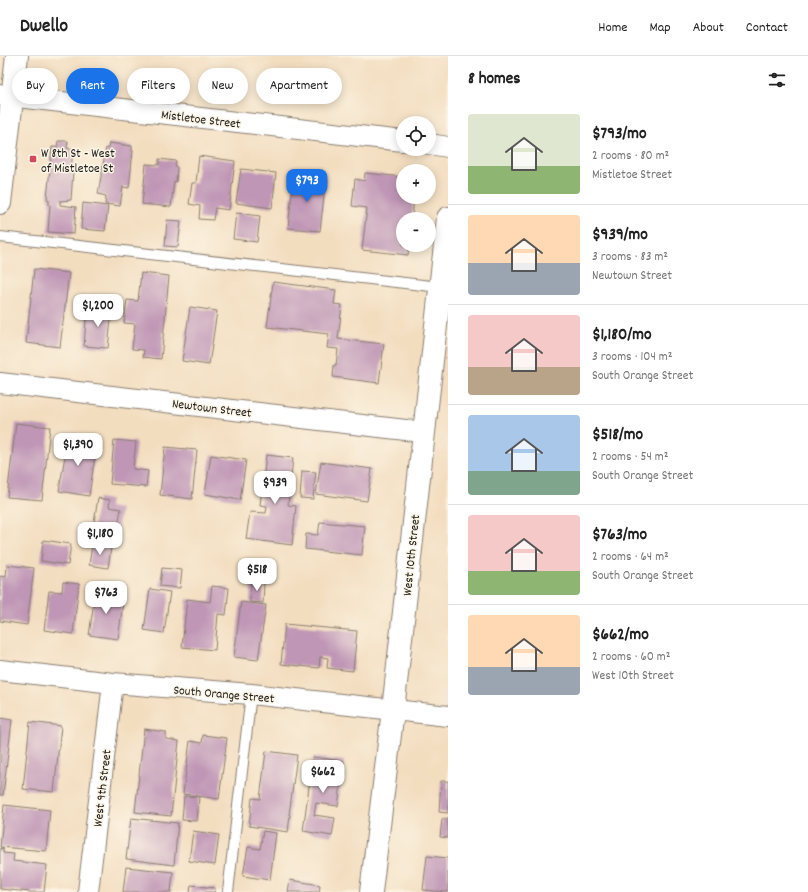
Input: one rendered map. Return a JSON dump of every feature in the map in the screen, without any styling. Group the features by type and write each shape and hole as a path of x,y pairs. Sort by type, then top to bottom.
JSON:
{"street":[{"path":"0,203 6,96 17,56"},
{"name":"Mistletoe Street","path":"6,96 396,140"},
{"path":"436,145 448,147"},
{"name":"West 10th Street","path":"372,892 448,218"},
{"name":"Newtown Street","path":"0,383 423,432"},
{"name":"South Orange Street","path":"0,670 113,683 250,694 448,716"},
{"name":"West 9th Street","path":"88,892 113,683"}],"lane":[{"path":"0,237 440,287"},
{"path":"228,892 250,694"}],"building":[{"path":"58,141 68,141 67,148 73,149 71,200 60,201 60,205 76,207 74,234 48,232 50,205 49,200 47,199 52,147 57,147"},
{"path":"109,143 132,146 133,151 129,188 123,187 120,206 105,204 106,196 98,194 106,148 108,149"},
{"path":"199,156 235,161 229,210 215,208 213,220 199,219 200,206 189,204 192,183 196,183"},
{"path":"159,159 176,161 176,182 174,181 171,207 142,204 146,164 159,165"},
{"path":"241,169 276,173 272,208 236,203"},
{"path":"365,173 396,176 396,204 413,204 413,212 396,212 396,252 408,252 408,255 362,250 367,208 352,206 355,179 364,181"},
{"path":"294,175 326,178 320,231 288,228"},
{"path":"83,203 108,206 105,231 81,229"},
{"path":"236,213 260,216 257,242 233,239"},
{"path":"167,220 181,221 178,247 165,246"},
{"path":"34,269 69,273 60,347 26,343"},
{"path":"141,273 169,276 161,359 143,357 144,350 132,349 135,324 124,323 127,300 138,301"},
{"path":"273,282 336,290 334,304 342,305 338,339 384,344 379,383 333,377 338,349 327,348 329,334 267,327"},
{"path":"87,307 112,310 108,348 84,346"},
{"path":"190,307 217,311 209,365 182,361"},
{"path":"16,423 50,427 42,500 7,497"},
{"path":"68,438 97,443 89,496 59,491"},
{"path":"114,440 136,442 133,469 148,471 146,487 110,484"},
{"path":"165,447 197,450 192,499 160,495"},
{"path":"211,455 246,460 240,500 205,494"},
{"path":"266,455 293,458 288,505 296,506 292,545 246,539 250,512 266,513 267,506 260,505"},
{"path":"321,462 372,469 367,501 316,494"},
{"path":"302,471 316,472 313,499 300,498"},
{"path":"98,498 110,500 109,507 121,509 117,531 93,528"},
{"path":"320,522 365,526 362,555 305,549 306,534 318,535"},
{"path":"43,540 71,544 68,565 41,561"},
{"path":"92,545 111,548 108,568 89,565"},
{"path":"7,565 34,568 27,625 0,621 0,576 6,577"},
{"path":"162,568 182,570 180,588 160,586"},
{"path":"63,582 79,584 73,634 44,630 49,591 62,592"},
{"path":"251,582 264,582 263,603 250,602"},
{"path":"212,586 229,588 226,615 218,614 215,650 182,647 187,599 210,602"},
{"path":"96,588 110,590 109,594 124,596 118,639 89,635"},
{"path":"150,589 170,592 164,633 144,630"},
{"path":"241,602 266,605 258,660 234,657"},
{"path":"285,624 357,631 353,671 327,668 328,658 320,657 319,668 281,664"},
{"path":"0,718 12,720 3,795 0,795"},
{"path":"30,722 61,726 54,792 23,789"},
{"path":"144,729 166,732 166,739 179,741 171,816 135,812"},
{"path":"203,735 227,738 219,799 183,794 190,741 202,743"},
{"path":"266,751 297,755 288,832 249,826 252,798 260,799"},
{"path":"313,757 344,761 338,806 316,803 314,815 335,818 332,836 303,831"},
{"path":"441,781 448,781 448,813 439,812"},
{"path":"184,796 199,797 197,821 182,820"},
{"path":"4,805 50,810 46,851 0,847"},
{"path":"131,818 178,823 174,865 126,859"},
{"path":"442,819 448,819 448,838 440,837"},
{"path":"193,831 219,835 215,865 189,861"},
{"path":"263,831 276,833 270,880 243,876 248,847 260,849"},
{"path":"0,848 3,849 3,853 14,854 13,861 47,865 44,892 0,889"},
{"path":"427,856 448,858 448,892 423,890"},
{"path":"126,867 173,872 171,892 123,892"},
{"path":"290,880 320,885 319,892 288,892"},
{"path":"191,885 215,888 215,892 190,892"}],"place":[{"name":"W 8th St - West of Mistletoe St","path":"33,159"}]}
